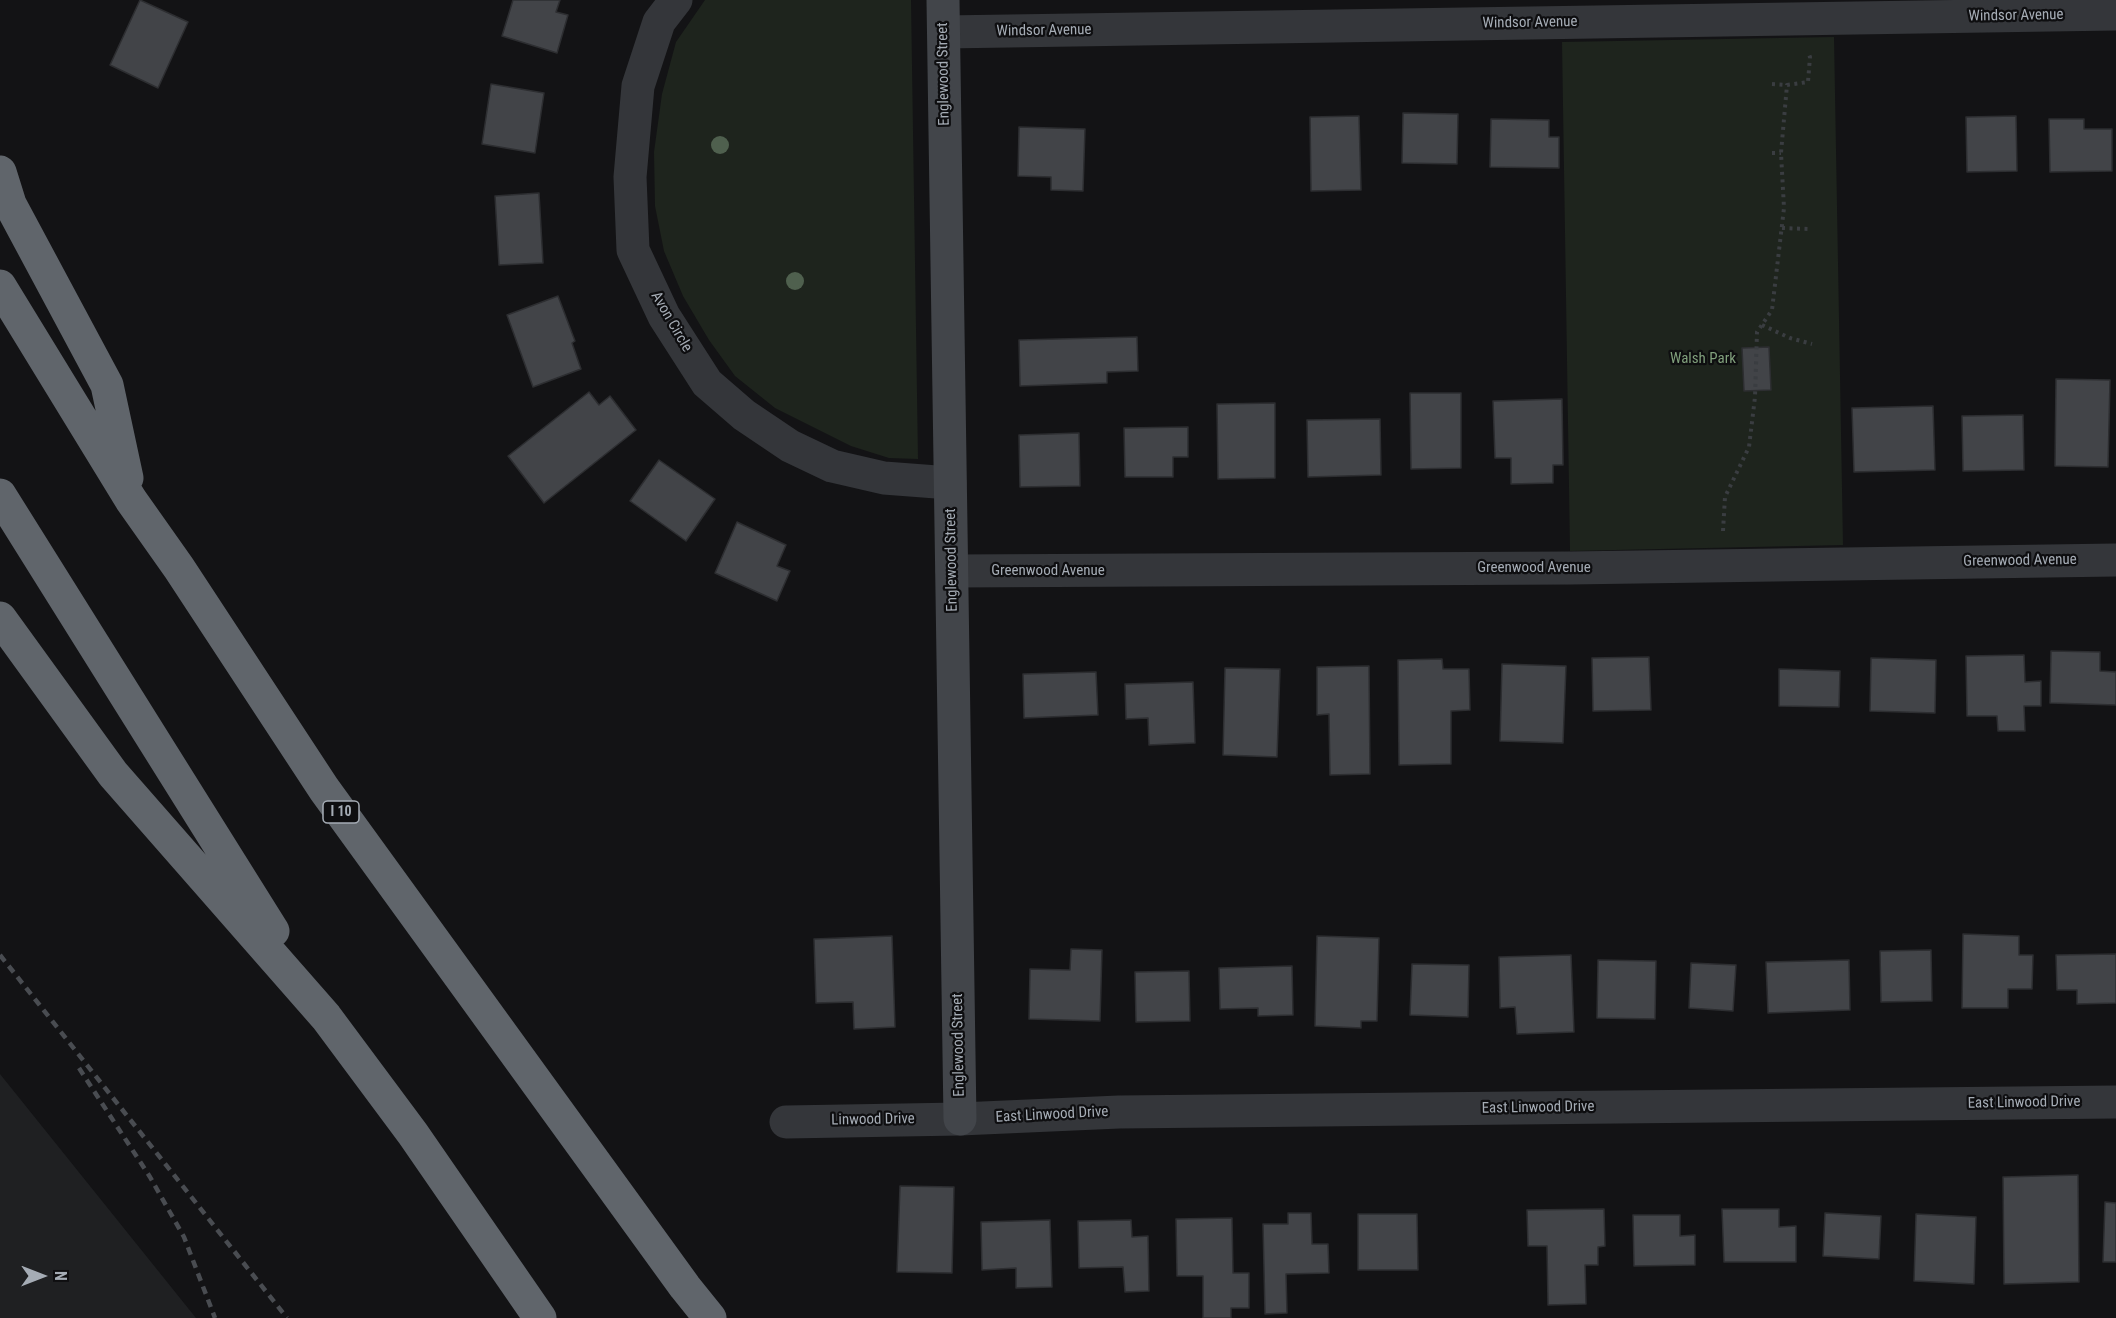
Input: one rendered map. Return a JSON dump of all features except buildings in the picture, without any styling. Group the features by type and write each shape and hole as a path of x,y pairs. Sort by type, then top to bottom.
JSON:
{"highway":[{"path":"0,172 9,204 107,385 131,500"},
{"name":"I 10","path":"0,286 131,500 179,568 324,789 685,1287 710,1318"},
{"path":"0,495 326,1017"},
{"path":"0,618 113,774 326,1017 413,1134 540,1318"}],"street":[{"name":"Avon Circle","path":"676,0 659,22 638,86 630,177 633,250 664,316 707,383 744,415 790,446 832,466 884,478 950,483"},
{"name":"Englewood Street","path":"943,0 960,1119"},
{"name":"Windsor Avenue","path":"944,32 2116,14"},
{"name":"Greenwood Avenue","path":"952,571 1725,566 2116,560"},
{"name":"East Linwood Drive","path":"960,1119 1119,1112 2116,1102"},
{"name":"Linwood Drive","path":"786,1122 960,1119"}],"path":[{"path":"1772,84 1787,85 1808,82 1810,57 1800,19"},
{"path":"1725,566 1722,536 1725,497 1749,447 1755,397 1757,332 1772,310 1774,274 1784,208 1781,153 1787,85"},
{"path":"1772,153 1781,153"},
{"path":"1782,228 1808,229"},
{"path":"1762,325 1790,338 1812,344"}],"shaded area":[{"path":"0,1074 196,1318 0,1318"}],"green space":[{"path":"705,0 911,0 918,459 889,458 851,446 775,408 735,376 709,340 683,296 664,251 655,206 654,152 662,94 676,42"},
{"name":"Walsh Park","path":"1834,37 1843,545 1570,551 1562,42"}],"railway":[{"path":"0,955 287,1318"},
{"path":"79,1068 150,1177 184,1237 215,1318"}]}
